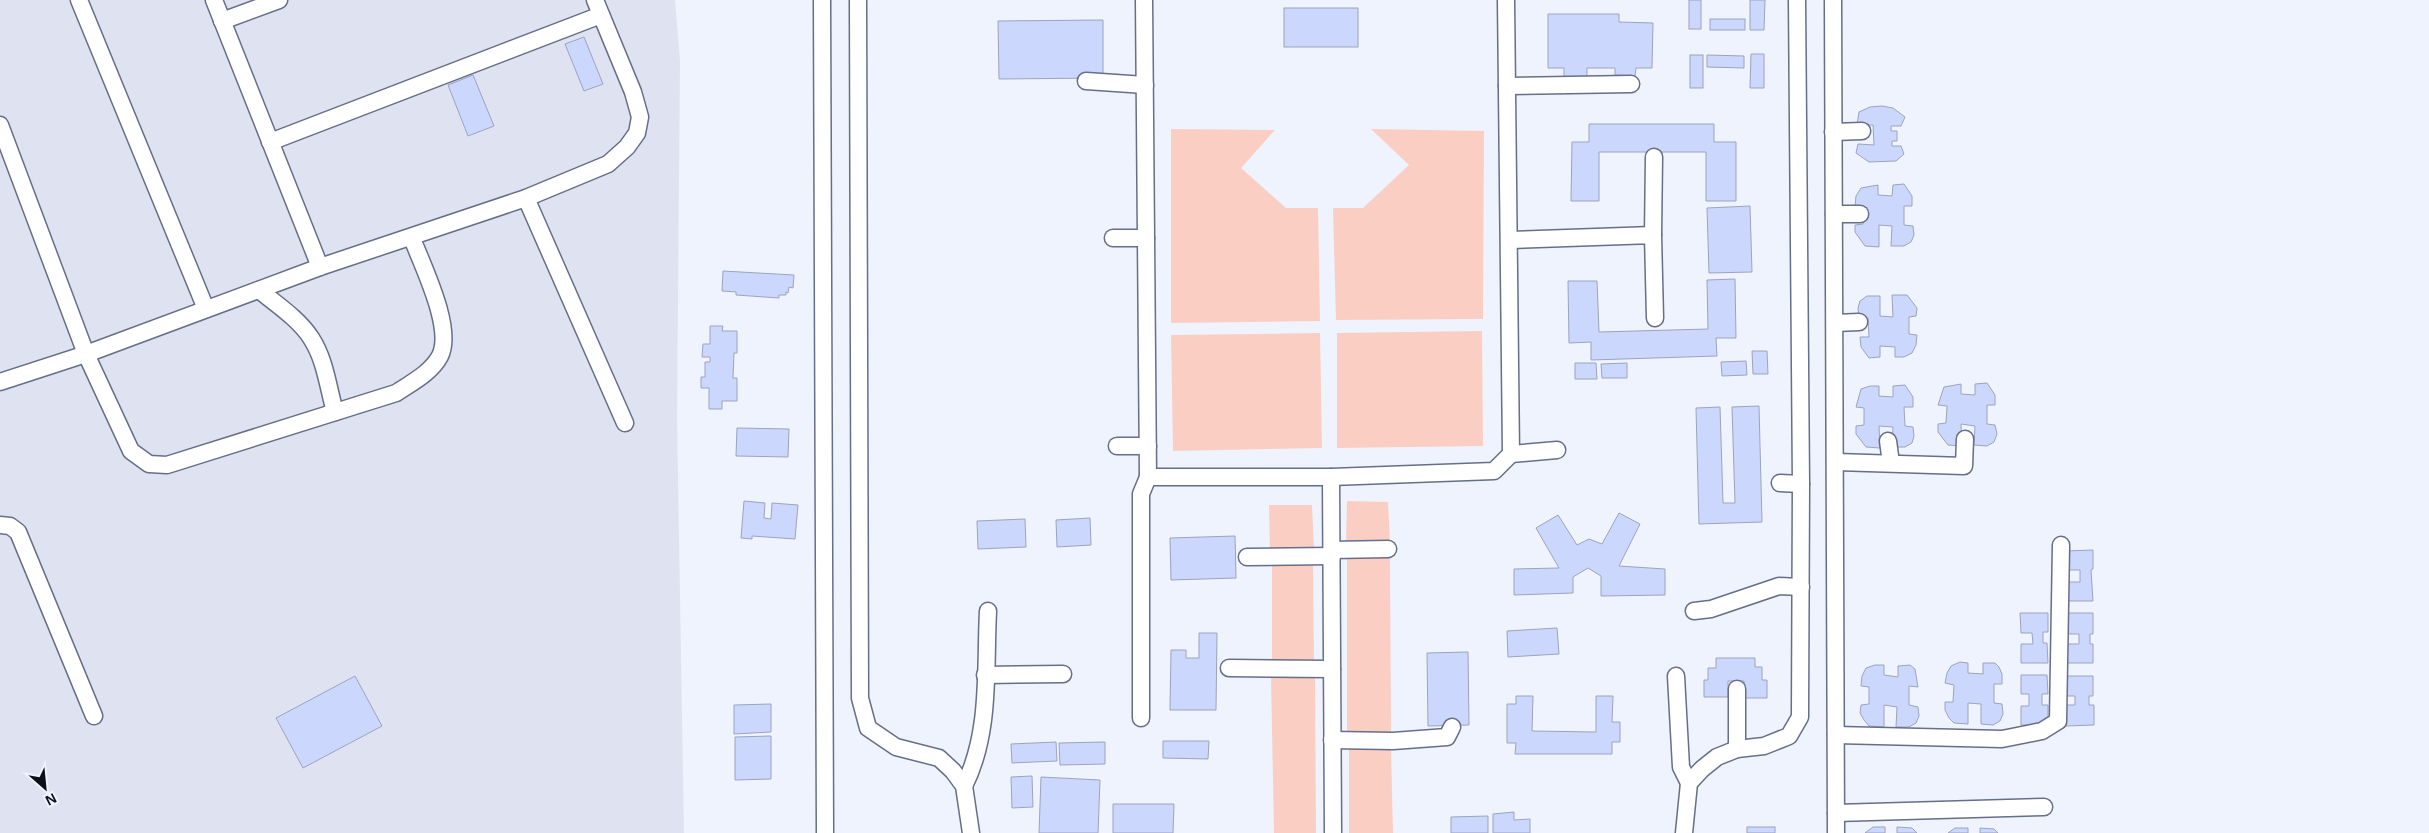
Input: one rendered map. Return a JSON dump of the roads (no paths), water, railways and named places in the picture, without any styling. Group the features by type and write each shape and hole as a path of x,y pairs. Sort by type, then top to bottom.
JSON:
{"street":[{"path":"79,0 206,310"},
{"path":"214,0 320,267"},
{"path":"222,21 279,0"},
{"path":"822,0 825,833"},
{"path":"858,0 860,698 868,728 896,747 939,758 964,786"},
{"path":"1141,718 1141,494 1148,477 1144,0"},
{"path":"1506,0 1511,454"},
{"path":"1689,783 1717,757 1737,750 1764,746 1789,736 1800,717 1801,484 1797,0"},
{"path":"1833,0 1836,833"},
{"path":"0,382 86,354 320,267 412,238 526,198 608,164 627,147 637,133 640,117 633,92 598,7 270,142"},
{"path":"1086,81 1144,85"},
{"path":"1507,86 1631,84"},
{"path":"0,124 86,354 131,452 148,464 167,465 396,393 424,374 440,356 444,338 438,308 412,238"},
{"path":"1834,132 1862,131"},
{"path":"1654,157 1655,318"},
{"path":"526,198 625,423"},
{"path":"1834,214 1860,214"},
{"path":"1509,240 1653,235"},
{"path":"1113,238 1146,238"},
{"path":"259,290 310,336 319,353 335,412"},
{"path":"1835,323 1859,322"},
{"path":"1836,462 1964,466 1965,440"},
{"path":"1888,441 1891,463"},
{"path":"1117,446 1148,446"},
{"path":"1148,477 1332,477 1494,471 1511,454 1557,450"},
{"path":"1332,477 1333,833"},
{"path":"1780,483 1801,484"},
{"path":"0,525 10,526 18,532 94,716"},
{"path":"1836,735 2002,739 2042,731 2058,721 2061,545"},
{"path":"1247,558 1388,549"},
{"path":"1694,611 1711,609 1779,586 1801,587"},
{"path":"971,833 964,786 980,744 988,611"},
{"path":"1229,668 1332,669"},
{"path":"985,675 1063,674"},
{"path":"1676,676 1681,767 1689,783 1684,833"},
{"path":"1737,689 1737,750"},
{"path":"1332,740 1393,741 1447,737 1452,727"},
{"path":"1836,813 2044,807"}]}
